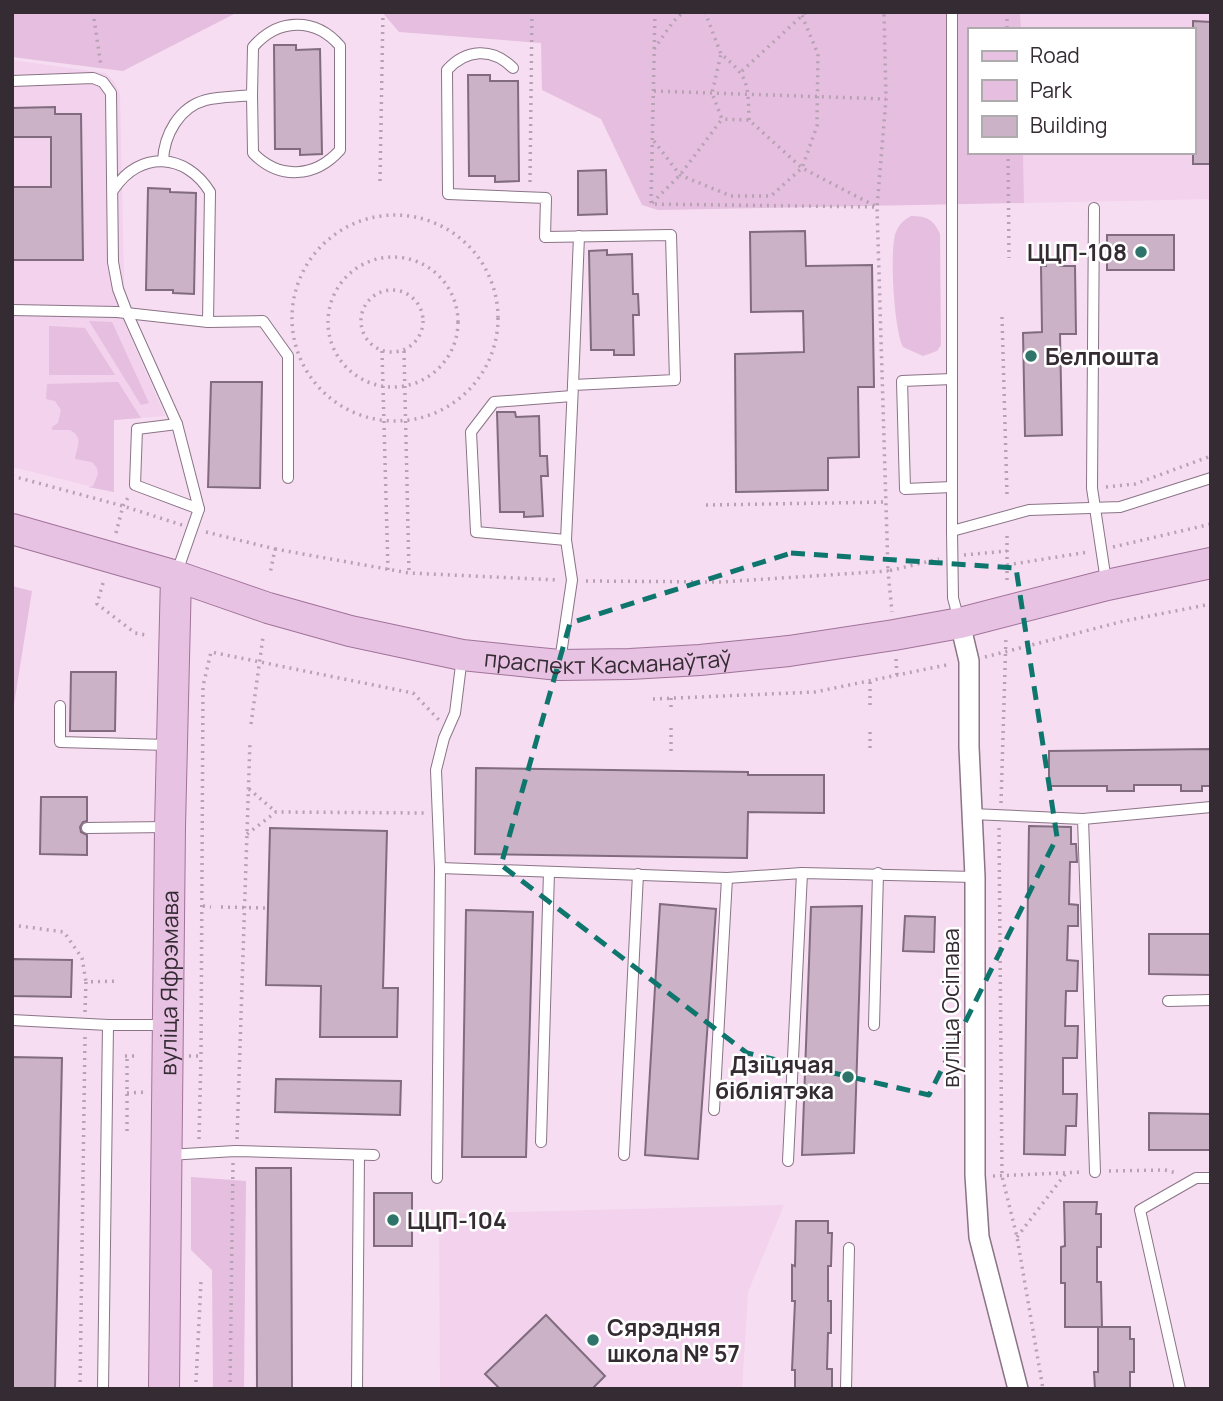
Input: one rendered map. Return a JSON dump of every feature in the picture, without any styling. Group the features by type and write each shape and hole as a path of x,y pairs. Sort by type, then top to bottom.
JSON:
{"main road":[{"name":"праспект Касманаўтаў","path":"12,529 176,576 268,608 350,631 463,655 559,665 630,664 751,654 960,623 1107,585 1211,563"},
{"name":"вуліца Яфрэмава","path":"164,1389 167,1025 176,576"}],"street":[{"name":"вуліца Осіпава","path":"960,623 969,660 969,747 975,877 975,1175 979,1237 1018,1389"}],"lane":[{"path":"952,12 952,531 953,598 960,623"},
{"path":"289,24 322,30 340,46 340,150 326,164 307,172 287,173 268,166 253,153 252,95 253,47 260,39 278,27 289,24"},
{"path":"513,68 499,57 482,53 462,57 447,70 448,194 546,198 545,237 671,235 675,380 573,390 494,402 471,432 476,532 566,540"},
{"path":"12,81 93,78 108,86 113,99 113,262 118,289 177,424 199,509 176,576"},
{"path":"163,161 170,131 183,113 205,100 252,95"},
{"path":"114,190 119,181 134,168 163,161 186,167 204,182 210,192 208,322"},
{"path":"1094,208 1092,488 1107,585"},
{"path":"559,665 572,580 566,540 579,236"},
{"path":"12,310 91,311 208,322 262,321 288,356 288,478"},
{"path":"952,379 902,381 905,489 952,487"},
{"path":"177,424 137,429 135,485 199,509"},
{"path":"952,531 1029,510 1120,507 1211,478"},
{"path":"437,1178 440,869 436,770 444,738 455,713 463,655"},
{"path":"61,705 60,742 172,745"},
{"path":"972,814 1083,819 1211,807"},
{"path":"1083,819 1095,1172"},
{"path":"87,828 170,827"},
{"path":"440,869 727,878 802,873 975,877"},
{"path":"541,1142 549,872"},
{"path":"788,1161 802,873"},
{"path":"874,1025 878,873"},
{"path":"624,1155 638,874"},
{"path":"714,1110 727,878"},
{"path":"1168,1001 1211,1000"},
{"path":"12,1020 167,1025"},
{"path":"103,1389 108,1025"},
{"path":"166,1155 235,1151 374,1155"},
{"path":"357,1389 359,1155"},
{"path":"1180,1389 1140,1210 1196,1178 1211,1178"},
{"path":"846,1389 849,1248"}],"path":[{"path":"93,12 103,82"},
{"path":"380,181 383,12"},
{"path":"530,182 533,12"},
{"path":"651,204 655,12"},
{"path":"654,50 683,12"},
{"path":"705,12 721,54 742,71 749,96 749,120"},
{"path":"797,12 804,14"},
{"path":"884,12 886,99 877,207 888,570 892,612"},
{"path":"742,71 804,14"},
{"path":"653,139 680,175 731,196 771,196 802,168 817,126 818,54 804,14"},
{"path":"721,54 712,93 722,118"},
{"path":"654,91 886,99"},
{"path":"722,118 749,120 802,168 877,207"},
{"path":"651,204 680,175 722,118"},
{"path":"1008,154 1009,258"},
{"path":"651,204 877,207"},
{"path":"383,215 427,219 465,241 491,277 499,320 489,362 463,397 424,418 405,419 382,421 341,407 310,378 293,340 293,298 305,268 325,242 352,224 383,215"},
{"path":"379,257 404,257 428,266 446,284 457,307 458,333 449,357 431,376 404,387 382,387 357,378 338,359 328,334 328,307 338,285 356,267 379,257"},
{"path":"384,290 409,294 418,303 423,314 423,326 418,338 404,351 382,351 368,340 363,330 361,319 364,307 372,297 384,290"},
{"path":"1002,317 1006,495"},
{"path":"382,351 388,570"},
{"path":"404,351 409,573"},
{"path":"1092,488 1135,484 1211,456"},
{"path":"12,476 123,506 193,529 275,549 409,573 572,580 721,582 888,570 953,556 1007,551"},
{"path":"116,533 123,506 135,485"},
{"path":"706,505 887,502"},
{"path":"1112,547 1211,524"},
{"path":"1007,536 1007,583"},
{"path":"270,574 275,549"},
{"path":"1007,565 1090,551"},
{"path":"103,583 97,604 135,633 145,635"},
{"path":"982,658 1124,621 1211,604"},
{"path":"1007,629 998,853 1002,1176 1017,1237 1043,1389"},
{"path":"251,724 263,637"},
{"path":"200,1141 203,686 211,652 412,693 434,714"},
{"path":"896,657 897,676"},
{"path":"653,699 815,692 953,664"},
{"path":"870,681 870,708"},
{"path":"671,698 671,711"},
{"path":"870,727 870,748"},
{"path":"671,728 671,751"},
{"path":"237,1140 250,741"},
{"path":"249,789 276,812"},
{"path":"247,834 276,812 430,814"},
{"path":"203,906 211,906"},
{"path":"221,907 268,908"},
{"path":"12,925 64,932 82,958 86,982 80,1389"},
{"path":"86,982 118,981"},
{"path":"127,1056 127,1131"},
{"path":"186,1056 201,1056"},
{"path":"230,1389 233,1161"},
{"path":"1017,1237 1066,1173"},
{"path":"196,1382 201,1281"}],"highlighted area":[{"path":"791,553 1016,568 1057,837 929,1095 747,1053 501,865 570,623"}],"shaded area":[{"path":"1020,12 1211,12 1211,199 1024,203 1023,154 1195,154 1195,28 1021,28"},
{"path":"12,60 105,73 114,81 120,94 125,324 165,416 114,420 114,492 12,467"},
{"name":"Сярэдняя школа № 57","path":"784,1205 748,1292 742,1389 440,1389 439,1214"}],"green space":[{"path":"12,12 238,12 123,71 12,57"},
{"path":"382,12 1020,12 1021,28 968,28 968,154 1023,154 1024,203 658,210 642,205 601,119 542,90 541,43 399,32"},
{"path":"911,216 929,220 940,234 941,345 937,351 923,356 903,347 895,308 894,241 899,227"},
{"path":"89,321 112,322 149,403 141,405"},
{"path":"49,326 85,328 115,375 49,375"},
{"path":"118,382 141,418 114,420 114,492 88,487 93,486 98,474 97,468 92,462 75,459 78,440 75,433 70,430 52,430 58,423 61,410 55,401 46,399 47,384"},
{"path":"12,586 32,591 12,717"},
{"path":"191,1177 246,1181 244,1389 213,1389 212,1270 191,1250"}],"building":[{"path":"1193,21 1211,22 1211,164 1193,164"},
{"path":"274,45 296,45 296,50 320,49 322,154 300,155 300,149 275,149"},
{"path":"468,75 490,75 490,81 518,81 519,181 495,182 495,176 469,176"},
{"path":"55,107 55,114 81,114 83,260 12,260 12,187 51,187 51,137 12,137 12,108"},
{"path":"606,170 607,214 578,215 578,171"},
{"path":"148,188 196,193 194,294 173,293 173,290 146,290"},
{"path":"805,231 806,266 872,265 874,387 858,387 859,457 828,458 828,490 736,492 735,354 804,352 803,311 751,312 750,232"},
{"name":"ЦЦП-108","path":"1107,235 1174,235 1174,270 1107,270"},
{"path":"607,250 607,255 632,254 633,294 638,294 639,315 633,315 634,355 614,355 614,350 591,350 589,251"},
{"path":"1045,257 1060,257 1060,266 1075,266 1076,334 1060,334 1062,435 1025,436 1023,333 1042,332 1041,266 1046,266"},
{"path":"211,382 262,382 260,488 208,487"},
{"path":"497,412 515,412 516,417 539,416 540,456 547,456 548,476 541,476 543,516 524,517 524,512 500,512"},
{"path":"71,672 116,672 115,731 70,731"},
{"path":"1211,749 1211,786 1202,786 1202,791 1181,791 1181,785 1134,785 1134,791 1107,791 1107,786 1049,786 1049,751"},
{"path":"476,768 824,775 824,813 748,812 747,858 475,854"},
{"path":"41,797 87,797 87,821 80,827 81,832 87,835 87,855 40,854"},
{"path":"1029,826 1071,827 1071,844 1076,844 1077,862 1070,862 1069,904 1078,905 1078,926 1068,926 1067,960 1078,961 1077,991 1066,991 1065,1026 1078,1026 1077,1058 1063,1058 1063,1094 1077,1094 1076,1126 1066,1126 1065,1155 1024,1154"},
{"path":"270,828 387,831 383,988 398,988 397,1037 320,1037 321,986 266,985"},
{"path":"660,904 716,909 698,1159 645,1155"},
{"path":"862,906 854,1153 802,1155 811,907"},
{"path":"466,910 533,912 526,1157 462,1157"},
{"path":"905,916 935,917 934,952 903,951"},
{"path":"1149,934 1211,934 1211,975 1149,974"},
{"path":"12,959 72,960 71,997 12,996"},
{"path":"12,1057 62,1058 55,1389 12,1389"},
{"path":"276,1079 401,1081 400,1115 275,1112"},
{"path":"1149,1113 1211,1114 1211,1150 1149,1150"},
{"path":"256,1168 291,1168 292,1389 257,1389"},
{"name":"ЦЦП-104","path":"374,1193 412,1193 412,1246 374,1246"},
{"path":"1064,1202 1097,1202 1096,1214 1101,1214 1097,1282 1101,1282 1102,1327 1065,1327 1065,1283 1061,1283 1061,1247 1065,1246"},
{"path":"796,1221 828,1221 828,1233 832,1233 831,1266 828,1266 831,1333 828,1333 827,1369 832,1369 832,1389 795,1389 795,1370 792,1370 795,1301 792,1301 792,1265 795,1266"},
{"path":"546,1315 605,1376 592,1389 500,1389 485,1374"},
{"path":"1098,1327 1130,1327 1130,1339 1134,1339 1134,1372 1130,1372 1130,1389 1095,1389 1094,1372 1098,1372"}],"place":[{"name":"ЦЦП-108","path":"1141,252"},
{"name":"Белпошта","path":"1031,356"},
{"name":"Дзіцячая бібліятэка","path":"848,1077"},
{"name":"ЦЦП-104","path":"393,1220"},
{"name":"Сярэдняя школа № 57","path":"593,1340"}]}
